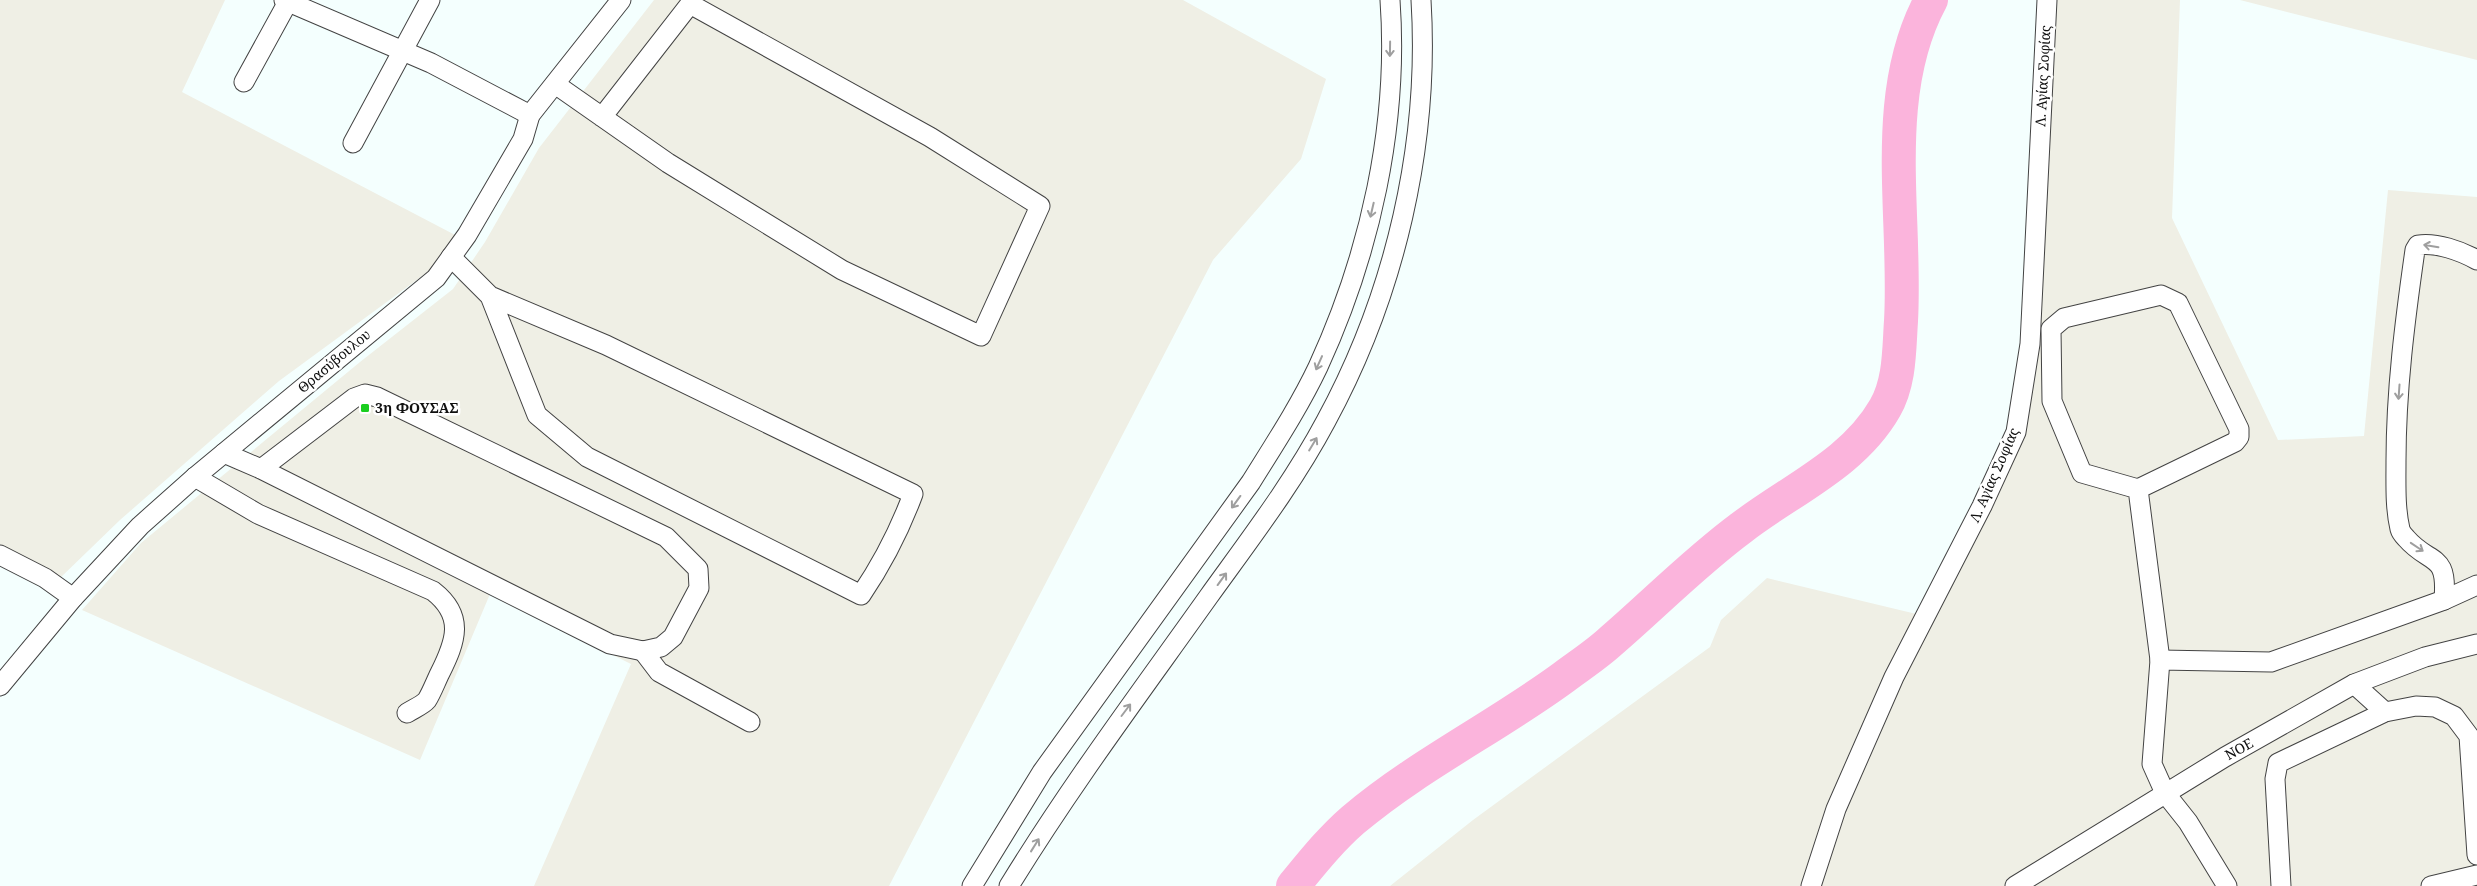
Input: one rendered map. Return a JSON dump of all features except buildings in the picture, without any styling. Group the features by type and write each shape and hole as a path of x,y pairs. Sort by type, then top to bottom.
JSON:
{"street":[{"path":"353,142 430,0"},
{"name":"Θρασύβουλου","path":"0,686 73,598 140,526 195,477 436,278 467,235 522,139 530,115 621,0"},
{"path":"972,886 1042,772 1251,482 1281,434 1317,368 1342,311 1359,259 1379,180 1390,96 1390,0"},
{"path":"1009,886 1117,721 1292,479 1327,421 1356,359 1380,297 1397,240 1412,169 1424,39 1421,0"},
{"name":"Λ. Αγίας Σοφίας","path":"1811,886 1836,809 1894,676 1982,506 2016,432 2030,344 2047,0"},
{"path":"244,82 287,1 403,50 530,115"},
{"path":"555,84 602,117 668,163 842,270 981,336 1040,206 930,136 690,4 602,117"},
{"path":"2444,600 2445,579 2436,559 2412,545 2400,532 2396,498 2396,435 2402,345 2414,250 2418,245 2425,244 2465,253 2477,260"},
{"path":"451,257 490,296 606,345 914,494 873,576 861,595 587,457 537,415 490,296"},
{"path":"2161,295 2178,303 2239,429 2239,437 2235,442 2138,489 2082,473 2052,401 2051,330 2064,318 2161,295"},
{"path":"224,453 261,469 610,644 643,651 661,647 672,637 699,588 698,569 666,537 376,397 365,394 354,398 261,469"},
{"path":"195,477 258,514 433,591 445,601 453,615 455,629 452,650 426,701 407,713"},
{"path":"2138,489 2160,660 2152,764 2165,794 2188,822 2227,886"},
{"path":"0,554 45,578 73,598"},
{"path":"2160,660 2271,662 2444,600 2477,585"},
{"name":"NOE","path":"2015,886 2225,757 2354,684 2425,657 2477,644"},
{"path":"643,651 659,672 750,722"},
{"path":"2354,684 2385,712"},
{"path":"2281,886 2275,779 2278,763 2385,712 2416,706 2435,707 2454,716 2469,736 2477,855"},
{"path":"2431,886 2477,875"}],"shaded area":[{"path":"0,0 225,0 182,92 457,236 429,271 279,381 120,520 58,580 0,550"},
{"path":"654,0 1183,0 1326,79 1301,159 1213,260 889,886 534,886 631,664 490,594 420,760 82,610 141,543 360,362 453,289 485,242 539,148"},
{"path":"2055,0 2180,0 2172,218 2278,440 2364,436 2388,190 2477,197 2477,886 1390,886 1473,820 1710,647 1721,620 1767,578 1933,618 2022,437"},
{"path":"2240,0 2477,0 2477,60"}],"waterway":[{"path":"1293,886 1337,836 1378,800 1404,781 1538,695 1606,646 1724,541 1838,461 1872,428 1890,398 1898,366 1902,281 1899,199 1900,116 1905,76 1915,37 1931,0"}],"place":[{"name":"3η ΦΟΥΣΑΣ","path":"365,408"}]}
